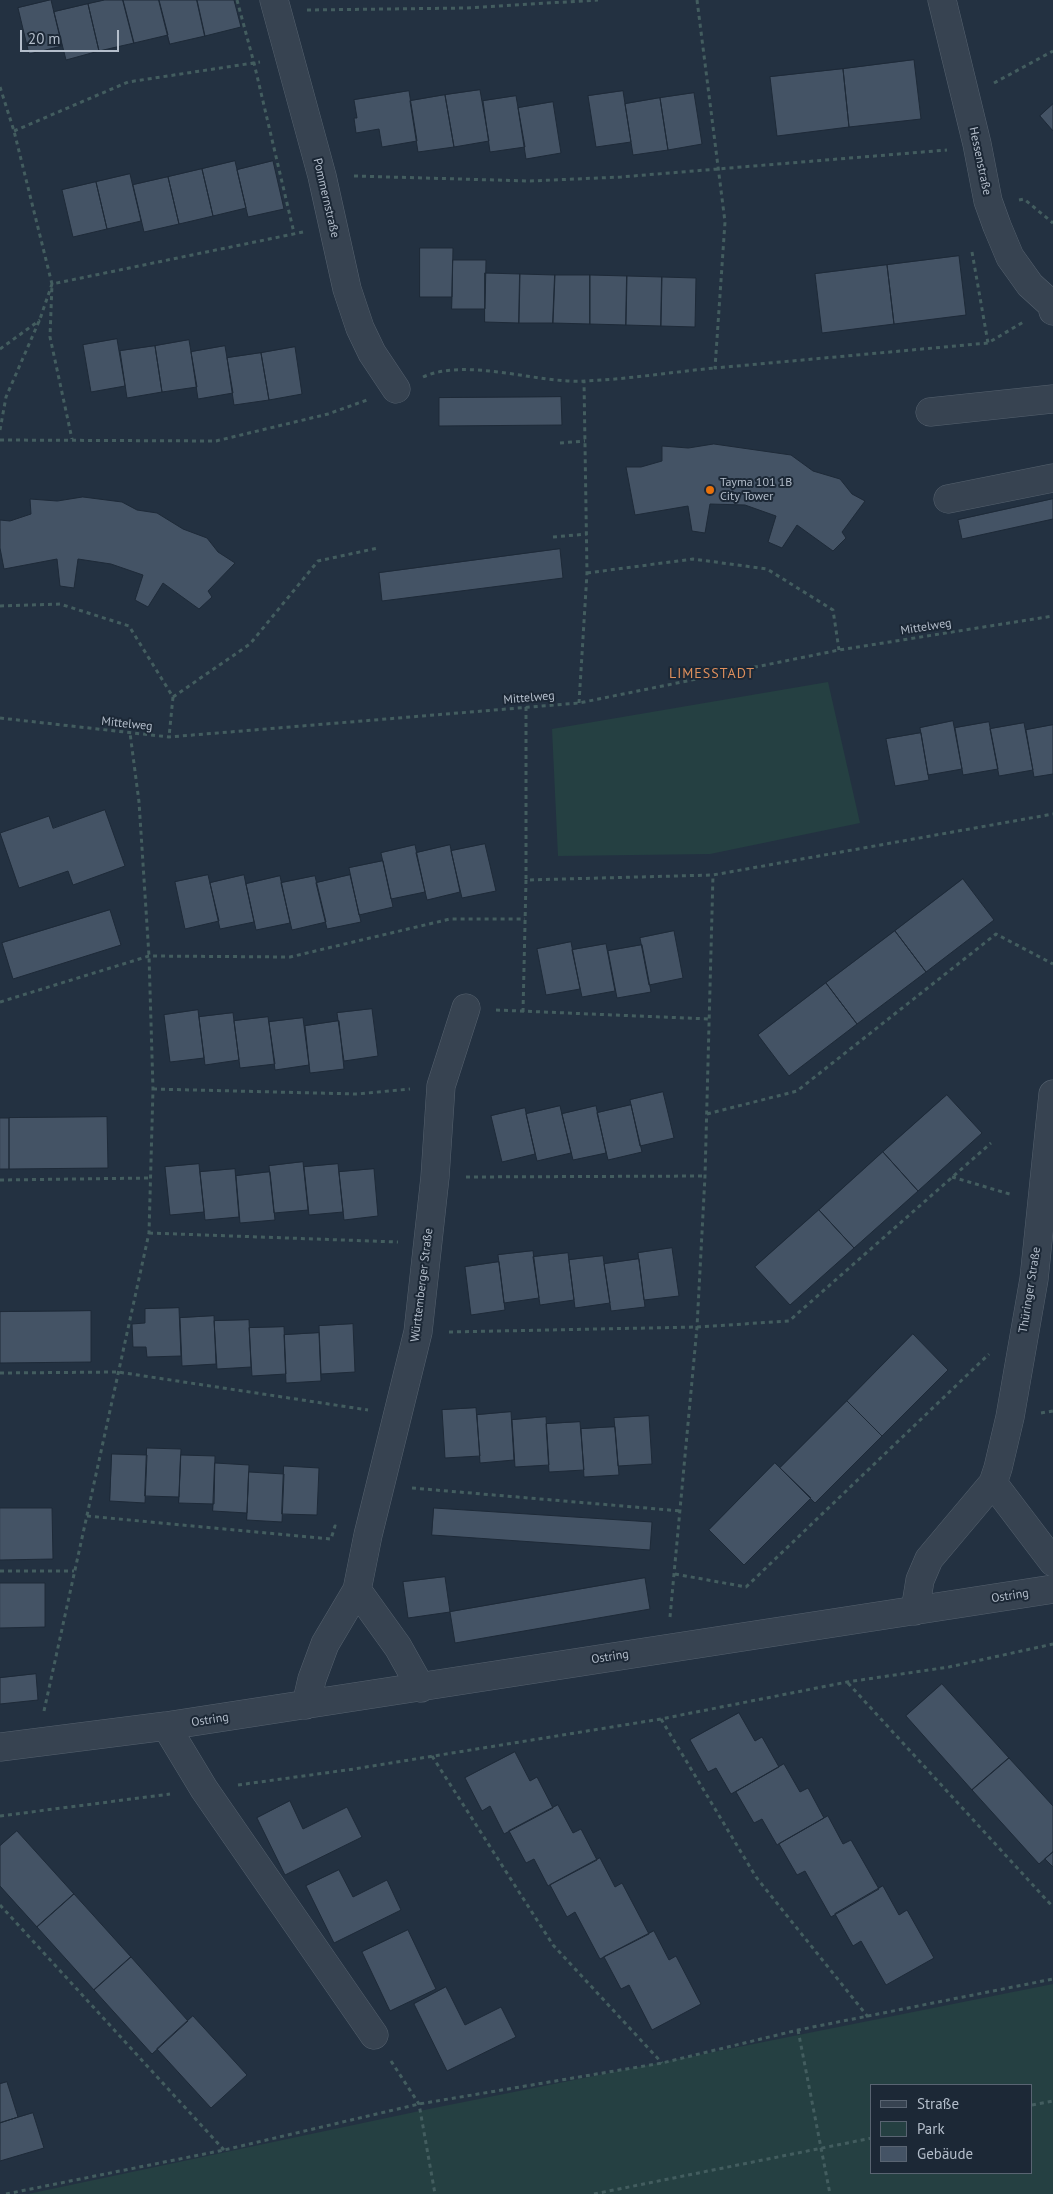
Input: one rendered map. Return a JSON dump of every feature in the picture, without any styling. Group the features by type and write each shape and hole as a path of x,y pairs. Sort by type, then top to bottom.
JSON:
{"street":[{"name":"Hessenstraße","path":"942,0 977,144 988,201 1010,257 1030,284 1053,308"},
{"name":"Pommernstraße","path":"275,5 322,176 347,289 360,328 372,352 396,389"},
{"path":"930,412 1053,399"},
{"path":"948,499 1053,478"},
{"name":"Württemberger Straße","path":"306,1705 312,1679 325,1644 357,1590 368,1535 382,1485 418,1332 435,1177 441,1086 466,1008"},
{"name":"Thüringer Straße","path":"915,1611 920,1580 929,1559 992,1483 998,1468 1010,1417 1034,1279 1053,1094"},
{"path":"992,1483 1053,1562"},
{"name":"Ostring","path":"0,1747 166,1726 421,1688 667,1647 1053,1589"},
{"path":"357,1590 398,1647 421,1688"},
{"path":"166,1726 204,1789 374,2035"}],"path":[{"path":"237,0 254,63 294,233"},
{"path":"275,5 466,8 598,0"},
{"path":"697,0 720,168 725,222 715,368"},
{"path":"965,99 1053,51"},
{"path":"14,131 128,82 291,58"},
{"path":"0,87 14,131 52,284 50,337 72,439"},
{"path":"322,176 530,181 622,177 955,149 977,144"},
{"path":"52,284 294,233 333,230"},
{"path":"0,430 6,397 40,319 52,284"},
{"path":"0,440 216,441 328,414 396,389 436,371 463,370 584,381 988,343 1053,308"},
{"path":"0,349 40,319"},
{"path":"580,703 587,573 584,381"},
{"path":"560,443 585,441"},
{"path":"553,537 587,534"},
{"path":"173,697 250,644 318,561 378,548"},
{"path":"587,573 693,559 767,569 833,610 839,650"},
{"path":"0,606 60,604 130,626 173,697 169,737"},
{"name":"Mittelweg","path":"0,718 169,737 580,703 839,650 1053,616"},
{"path":"523,1012 526,880 526,707"},
{"path":"36,1743 148,1233 153,1089 149,956 139,802 130,733"},
{"path":"526,880 713,875 1053,814"},
{"path":"667,1647 697,1327 705,1176 713,875"},
{"path":"0,1002 149,956 290,958 450,919 525,919"},
{"path":"707,1114 797,1091 996,934 1053,964"},
{"path":"466,1008 709,1019"},
{"path":"153,1089 357,1094 441,1086"},
{"path":"418,1332 697,1327 789,1321 991,1143"},
{"path":"435,1177 705,1176"},
{"path":"952,1177 1042,1204"},
{"path":"0,1180 150,1178"},
{"path":"148,1233 428,1243"},
{"path":"675,1574 746,1587 990,1353"},
{"path":"0,1373 118,1372 398,1415"},
{"path":"382,1485 681,1511"},
{"path":"87,1516 331,1540 335,1526 368,1535"},
{"path":"0,1571 74,1571"},
{"path":"0,1816 354,1769 661,1720 847,1682 950,1667 1053,1644"},
{"path":"847,1682 1053,1907"},
{"path":"661,1720 756,1877 868,2017"},
{"path":"432,1756 553,1945 662,2063"},
{"path":"0,1905 224,2150"},
{"path":"6,2194 224,2150 419,2104 662,2063 798,2030 1053,1979"},
{"path":"798,2030 830,2194"},
{"path":"374,2035 419,2104 435,2194"},
{"path":"1033,2105 1053,2101"},
{"path":"594,2194 870,2138"}],"green space":[{"path":"828,682 860,823 710,854 558,856 552,729"},
{"path":"1053,1984 1053,2194 28,2194 429,2109"}],"building":[{"path":"51,0 62,46 29,54 18,8"},
{"path":"105,0 123,0 134,43 99,51 88,4"},
{"path":"123,0 159,0 168,35 134,43"},
{"path":"159,0 197,0 205,36 170,44"},
{"path":"197,0 234,0 241,27 205,36"},
{"path":"88,4 99,51 66,60 54,12"},
{"path":"914,60 921,119 849,127 843,69"},
{"path":"843,69 849,127 777,136 770,77"},
{"path":"480,90 489,141 454,147 445,95"},
{"path":"409,91 417,141 382,147 379,129 356,133 354,118 357,118 354,100"},
{"path":"623,91 631,142 596,147 588,96"},
{"path":"694,93 702,144 668,150 660,98"},
{"path":"445,95 454,147 418,152 410,101"},
{"path":"516,96 525,147 490,152 483,101"},
{"path":"660,98 668,150 633,155 625,104"},
{"path":"553,102 561,153 526,159 518,108"},
{"path":"1053,104 1053,131 1040,116"},
{"path":"235,161 246,208 213,216 202,169"},
{"path":"273,161 284,209 248,217 237,170"},
{"path":"202,169 213,216 179,224 168,177"},
{"path":"130,174 141,221 107,229 96,182"},
{"path":"168,177 179,224 144,232 133,185"},
{"path":"96,182 107,229 73,237 62,190"},
{"path":"420,248 453,248 452,297 420,297"},
{"path":"959,256 966,315 894,324 887,265"},
{"path":"453,260 486,260 485,309 452,309"},
{"path":"887,265 894,324 822,333 815,274"},
{"path":"485,273 520,274 519,323 485,322"},
{"path":"520,274 555,275 553,323 519,323"},
{"path":"555,275 590,275 590,324 553,323"},
{"path":"590,275 627,276 626,325 590,324"},
{"path":"627,276 662,277 661,326 626,325"},
{"path":"662,277 696,278 695,327 661,326"},
{"path":"117,339 125,386 91,392 83,345"},
{"path":"189,340 197,387 162,392 155,346"},
{"path":"155,346 162,392 127,398 120,351"},
{"path":"225,346 233,393 198,399 191,352"},
{"path":"295,347 302,394 269,400 261,353"},
{"path":"261,353 269,400 234,405 227,358"},
{"path":"561,397 562,425 439,426 439,398"},
{"path":"714,444 791,455 813,471 840,479 852,494 865,501 842,532 846,538 833,551 797,525 782,548 768,542 776,516 745,505 710,504 705,533 692,531 688,506 635,515 626,467 641,467 662,461 662,446 688,448"},
{"path":"83,497 122,502 137,510 157,513 183,529 207,538 218,552 235,563 208,591 212,597 199,609 163,583 148,607 135,600 143,575 111,564 78,559 74,588 60,586 57,559 4,569 0,548 0,520 10,521 31,514 30,499 57,501"},
{"path":"1053,499 1053,519 962,539 958,520"},
{"path":"560,549 563,578 382,601 379,573"},
{"path":"953,721 962,769 928,775 920,728"},
{"path":"989,722 998,769 963,775 955,728"},
{"path":"1024,723 1033,770 999,776 990,729"},
{"path":"1053,725 1053,774 1034,777 1026,730"},
{"path":"921,733 929,780 895,786 886,739"},
{"path":"105,810 125,866 73,885 68,871 19,888 0,833 49,816 53,828"},
{"path":"485,844 496,891 462,898 451,851"},
{"path":"415,845 425,892 391,899 381,853"},
{"path":"450,845 460,892 427,900 416,853"},
{"path":"383,861 393,907 359,915 349,868"},
{"path":"208,875 219,921 185,929 175,882"},
{"path":"244,875 254,922 220,929 210,883"},
{"path":"350,875 361,922 327,929 316,883"},
{"path":"280,876 290,923 256,930 246,884"},
{"path":"315,876 326,922 292,930 281,883"},
{"path":"963,879 994,920 926,972 895,931"},
{"path":"110,910 121,945 13,979 2,943"},
{"path":"674,931 683,978 649,985 640,938"},
{"path":"895,931 926,972 857,1024 826,983"},
{"path":"571,942 580,989 546,995 537,949"},
{"path":"606,944 615,991 582,997 572,950"},
{"path":"642,945 651,992 617,998 608,951"},
{"path":"826,983 857,1024 789,1076 758,1035"},
{"path":"372,1009 378,1056 344,1061 337,1013"},
{"path":"198,1010 204,1058 170,1062 164,1015"},
{"path":"233,1013 239,1060 205,1065 199,1017"},
{"path":"268,1017 275,1064 240,1068 234,1021"},
{"path":"303,1018 309,1065 275,1070 269,1022"},
{"path":"339,1021 344,1069 310,1073 305,1026"},
{"path":"663,1092 674,1138 640,1146 630,1100"},
{"path":"947,1095 982,1133 918,1191 883,1152"},
{"path":"631,1105 642,1152 608,1160 597,1113"},
{"path":"560,1106 571,1153 537,1161 526,1114"},
{"path":"596,1106 606,1153 573,1160 562,1114"},
{"path":"525,1108 535,1154 502,1162 491,1116"},
{"path":"107,1117 108,1168 9,1169 9,1118"},
{"path":"0,1118 9,1118 9,1169 0,1169"},
{"path":"883,1152 918,1191 854,1248 819,1210"},
{"path":"303,1162 308,1210 274,1213 269,1166"},
{"path":"199,1164 204,1212 170,1215 165,1167"},
{"path":"338,1164 343,1212 309,1215 304,1167"},
{"path":"235,1169 239,1217 205,1220 200,1172"},
{"path":"374,1169 378,1216 344,1220 339,1172"},
{"path":"270,1172 275,1220 240,1223 236,1176"},
{"path":"819,1210 854,1248 790,1305 755,1267"},
{"path":"672,1248 679,1296 644,1300 638,1253"},
{"path":"533,1251 539,1298 504,1303 498,1255"},
{"path":"568,1253 574,1300 540,1305 533,1257"},
{"path":"603,1256 610,1303 575,1308 569,1260"},
{"path":"639,1259 645,1307 611,1311 604,1264"},
{"path":"499,1262 505,1310 471,1315 465,1267"},
{"path":"179,1308 181,1356 147,1357 146,1347 133,1347 132,1324 145,1323 145,1309"},
{"path":"91,1311 91,1362 0,1363 0,1312"},
{"path":"214,1316 216,1364 182,1366 180,1318"},
{"path":"249,1320 251,1367 217,1369 214,1321"},
{"path":"353,1324 355,1372 321,1374 319,1326"},
{"path":"284,1327 286,1374 252,1376 249,1328"},
{"path":"319,1333 321,1381 286,1383 284,1335"},
{"path":"913,1334 948,1370 882,1436 847,1401"},
{"path":"847,1401 882,1436 815,1503 780,1468"},
{"path":"476,1408 480,1456 445,1458 442,1410"},
{"path":"511,1412 514,1460 480,1463 477,1415"},
{"path":"649,1416 652,1464 618,1466 614,1418"},
{"path":"546,1417 549,1465 515,1467 512,1420"},
{"path":"580,1422 584,1470 549,1472 546,1424"},
{"path":"615,1427 619,1475 584,1477 581,1429"},
{"path":"147,1448 181,1449 179,1497 145,1496"},
{"path":"112,1454 147,1455 145,1503 110,1501"},
{"path":"181,1455 215,1456 214,1504 179,1503"},
{"path":"215,1463 249,1465 247,1513 213,1511"},
{"path":"775,1463 811,1498 744,1565 709,1530"},
{"path":"284,1466 319,1468 317,1515 282,1514"},
{"path":"249,1472 284,1474 282,1522 247,1520"},
{"path":"0,1508 52,1508 53,1559 0,1560"},
{"path":"434,1508 652,1522 650,1550 432,1535"},
{"path":"445,1577 450,1612 408,1618 403,1582"},
{"path":"645,1578 650,1609 455,1643 450,1612"},
{"path":"0,1583 45,1583 45,1627 0,1628"},
{"path":"36,1674 38,1700 0,1704 0,1678"},
{"path":"942,1684 1009,1758 972,1790 906,1716"},
{"path":"739,1713 755,1741 762,1737 779,1767 731,1794 716,1768 708,1772 690,1740"},
{"path":"515,1752 530,1781 537,1777 553,1808 504,1834 490,1806 482,1811 465,1778"},
{"path":"1009,1758 1053,1806 1053,1852 1039,1864 972,1790"},
{"path":"784,1764 800,1792 808,1788 824,1818 777,1845 762,1819 754,1823 736,1792"},
{"path":"290,1801 303,1829 347,1807 362,1837 285,1875 257,1818"},
{"path":"558,1805 573,1833 581,1829 597,1860 548,1886 534,1859 526,1863 509,1831"},
{"path":"828,1816 843,1844 851,1840 879,1889 831,1917 805,1871 797,1875 779,1844"},
{"path":"17,1831 74,1894 37,1927 0,1886 0,1846"},
{"path":"1053,1852 1053,1867 1045,1859"},
{"path":"600,1858 615,1887 622,1883 649,1934 600,1959 575,1912 567,1917 550,1885"},
{"path":"339,1870 353,1897 387,1880 401,1910 334,1943 306,1886"},
{"path":"883,1886 899,1915 907,1910 934,1958 886,1985 861,1941 853,1946 835,1914"},
{"path":"74,1894 131,1957 94,1990 37,1927"},
{"path":"408,1930 436,1989 390,2011 362,1952"},
{"path":"654,1931 669,1960 676,1956 701,2004 652,2030 629,1985 621,1989 604,1957"},
{"path":"131,1957 188,2021 152,2054 94,1990"},
{"path":"446,1987 465,2025 501,2007 516,2037 447,2071 414,2004"},
{"path":"193,2016 247,2075 211,2108 157,2049"},
{"path":"7,2082 18,2117 0,2123 0,2084"},
{"path":"33,2113 44,2148 0,2161 0,2123"}],"place":[{"name":"Tayma 101 1B City Tower","path":"710,490"}],"district":[{"name":"LIMESSTADT","path":"712,674"}]}
